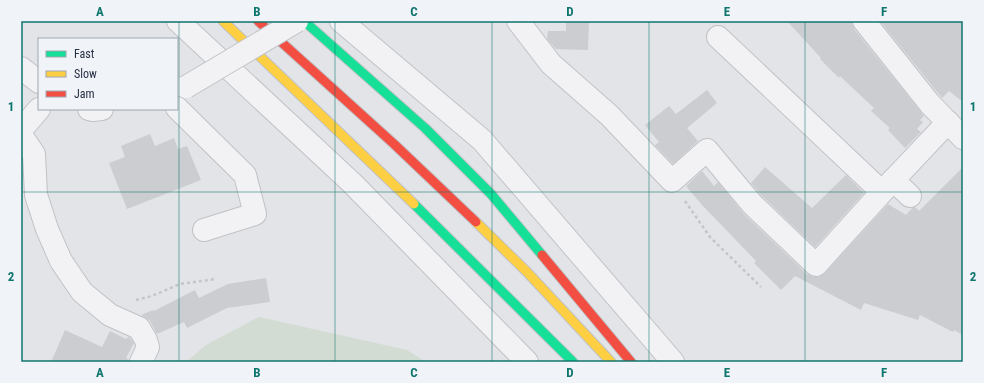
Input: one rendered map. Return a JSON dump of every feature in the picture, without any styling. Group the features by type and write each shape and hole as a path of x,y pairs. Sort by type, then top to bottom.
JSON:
{"main road":[{"path":"223,21 439,228 573,362"},
{"path":"258,21 407,157 495,241 590,338 611,362"},
{"path":"304,21 425,128 491,194 631,362"}],"street":[{"path":"178,21 352,183 527,362"},
{"path":"181,89 297,21"},
{"path":"341,21 482,140 673,362"},
{"path":"518,21 551,64 609,115 672,181 707,150 752,204 816,265 948,122"},
{"path":"864,21 930,104 963,138"},
{"path":"718,37 888,186 910,196"},
{"path":"21,68 38,81"},
{"path":"178,109 245,175 255,214 204,230"},
{"path":"21,130 38,110"},
{"path":"21,135 34,154 36,195 47,229 61,261 82,292 110,314 139,328 148,347 141,362"}],"path":[{"path":"672,181 710,237 762,287"},
{"path":"130,302 152,296 180,284 216,279"}],"shaded area":[{"path":"259,317 407,350 426,362 186,362 206,345"}],"building":[{"path":"566,21 589,21 588,50 556,49 547,39 548,31 566,31"},
{"path":"787,21 852,21 854,29 924,116 920,120 923,122 917,129 921,132 905,148 888,130 890,128 871,111 874,108 840,76 839,78 820,59 821,58"},
{"path":"880,21 963,21 963,102 949,91 942,98"},
{"path":"707,90 717,103 687,128 698,141 673,164 655,145 659,142 645,125 669,106 676,114"},
{"path":"150,134 155,146 174,138 178,149 187,146 201,180 127,209 109,163 125,157 121,146"},
{"path":"765,167 812,208 846,175 864,193 815,247 761,195 751,183"},
{"path":"963,167 963,335 954,330 953,332 920,315 918,320 864,303 861,310 795,276 781,290 754,263 756,261 702,205 686,186 702,171 714,186 718,182 743,213 807,274 813,277 819,277 825,273 888,204 906,215 912,208 915,207 919,211"},
{"path":"266,278 270,302 227,308 187,328 184,322 157,334 150,321 141,315 153,310 154,311 195,290 199,298 228,284"},
{"path":"65,330 102,347 110,331 126,339 128,337 130,338 134,343 126,358 129,362 51,362"}],"traffic: fast":[{"path":"304,21 425,128 491,194 542,255"},
{"path":"414,204 573,362"}],"traffic: slow":[{"path":"223,21 414,204"},
{"path":"476,222 527,272 611,362"}],"traffic: jam":[{"path":"258,21 394,144 476,222"},
{"path":"542,255 631,362"}]}
